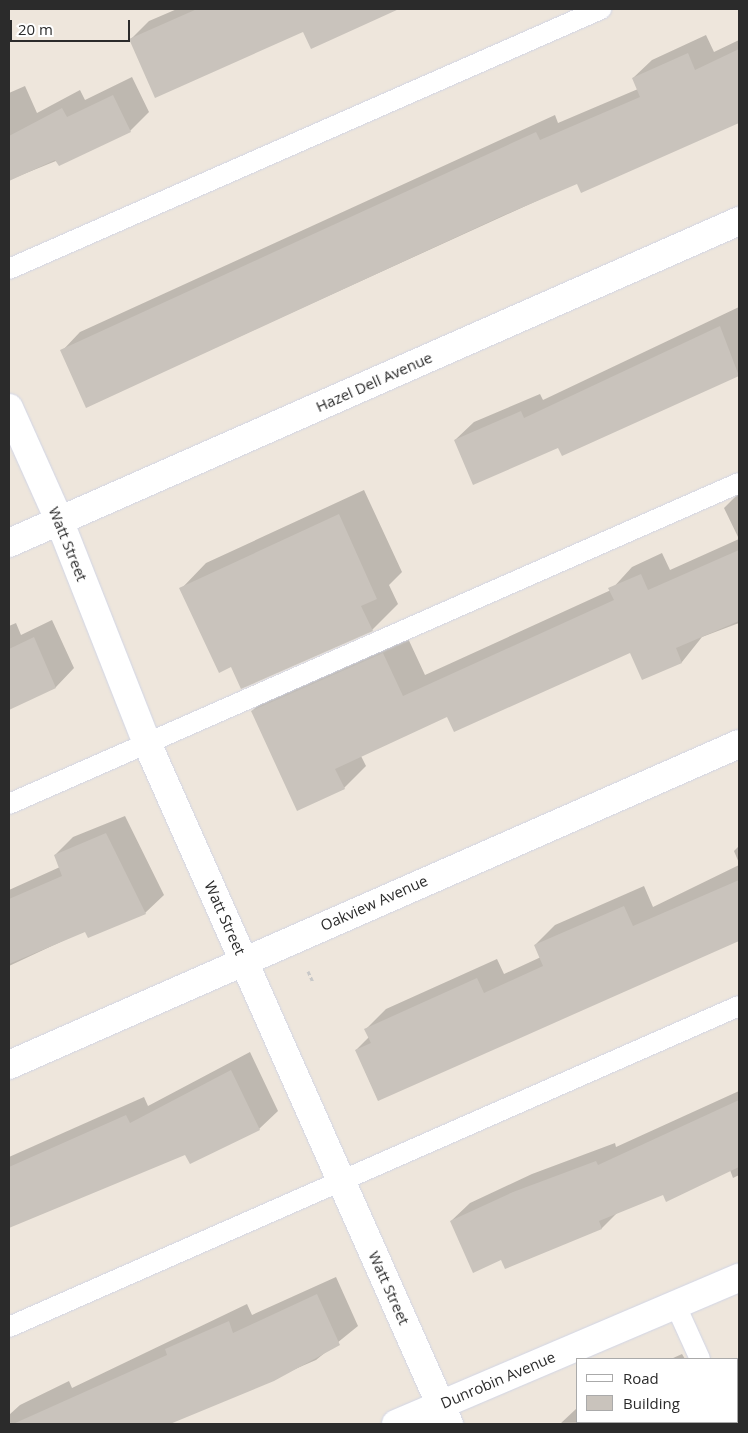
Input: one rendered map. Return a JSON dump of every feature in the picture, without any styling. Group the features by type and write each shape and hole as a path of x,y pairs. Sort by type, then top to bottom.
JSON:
{"street":[{"name":"Hazel Dell Avenue","path":"9,543 739,220"},
{"name":"Watt Street","path":"9,408 59,520 147,744 445,1414"},
{"name":"Oakview Avenue","path":"9,1065 244,960 739,744"},
{"name":"Dunrobin Avenue","path":"396,1424 445,1414 739,1278"}],"lane":[{"path":"9,270 601,9"},
{"path":"9,804 739,483"},
{"path":"9,1327 739,1006"},
{"path":"676,1306 700,1358"}],"building":[{"path":"197,9 399,9 311,49 303,32 155,98 129,39"},
{"path":"739,49 739,123 581,193 577,184 502,216 86,408 60,350 536,132 540,140 640,97 632,78 688,53 695,70"},
{"path":"113,95 131,132 59,166 55,160 9,181 9,136 62,108 67,117"},
{"path":"720,326 739,376 562,456 558,448 473,485 454,440 521,411 524,418"},
{"path":"339,514 377,599 361,606 373,631 241,689 231,667 219,673 179,588"},
{"path":"739,550 739,621 676,648 682,663 642,680 630,653 454,732 447,717 335,769 345,789 297,811 251,711 383,653 403,696 614,600 608,588 641,574 648,590"},
{"path":"34,637 56,688 9,710 9,649"},
{"path":"106,833 146,914 88,938 85,932 9,964 9,899 62,876 54,855"},
{"path":"739,880 739,941 378,1101 355,1050 371,1043 364,1029 477,978 484,993 543,966 534,945 624,906 633,926"},
{"path":"231,1070 260,1130 190,1164 185,1155 9,1228 9,1167 126,1115 130,1123"},
{"path":"739,1100 739,1167 666,1202 663,1195 599,1221 602,1229 505,1269 501,1260 473,1273 450,1221 513,1192 596,1161 598,1165"},
{"path":"317,1294 340,1345 274,1381 170,1424 13,1424 167,1355 165,1349 229,1321 233,1333"}]}
